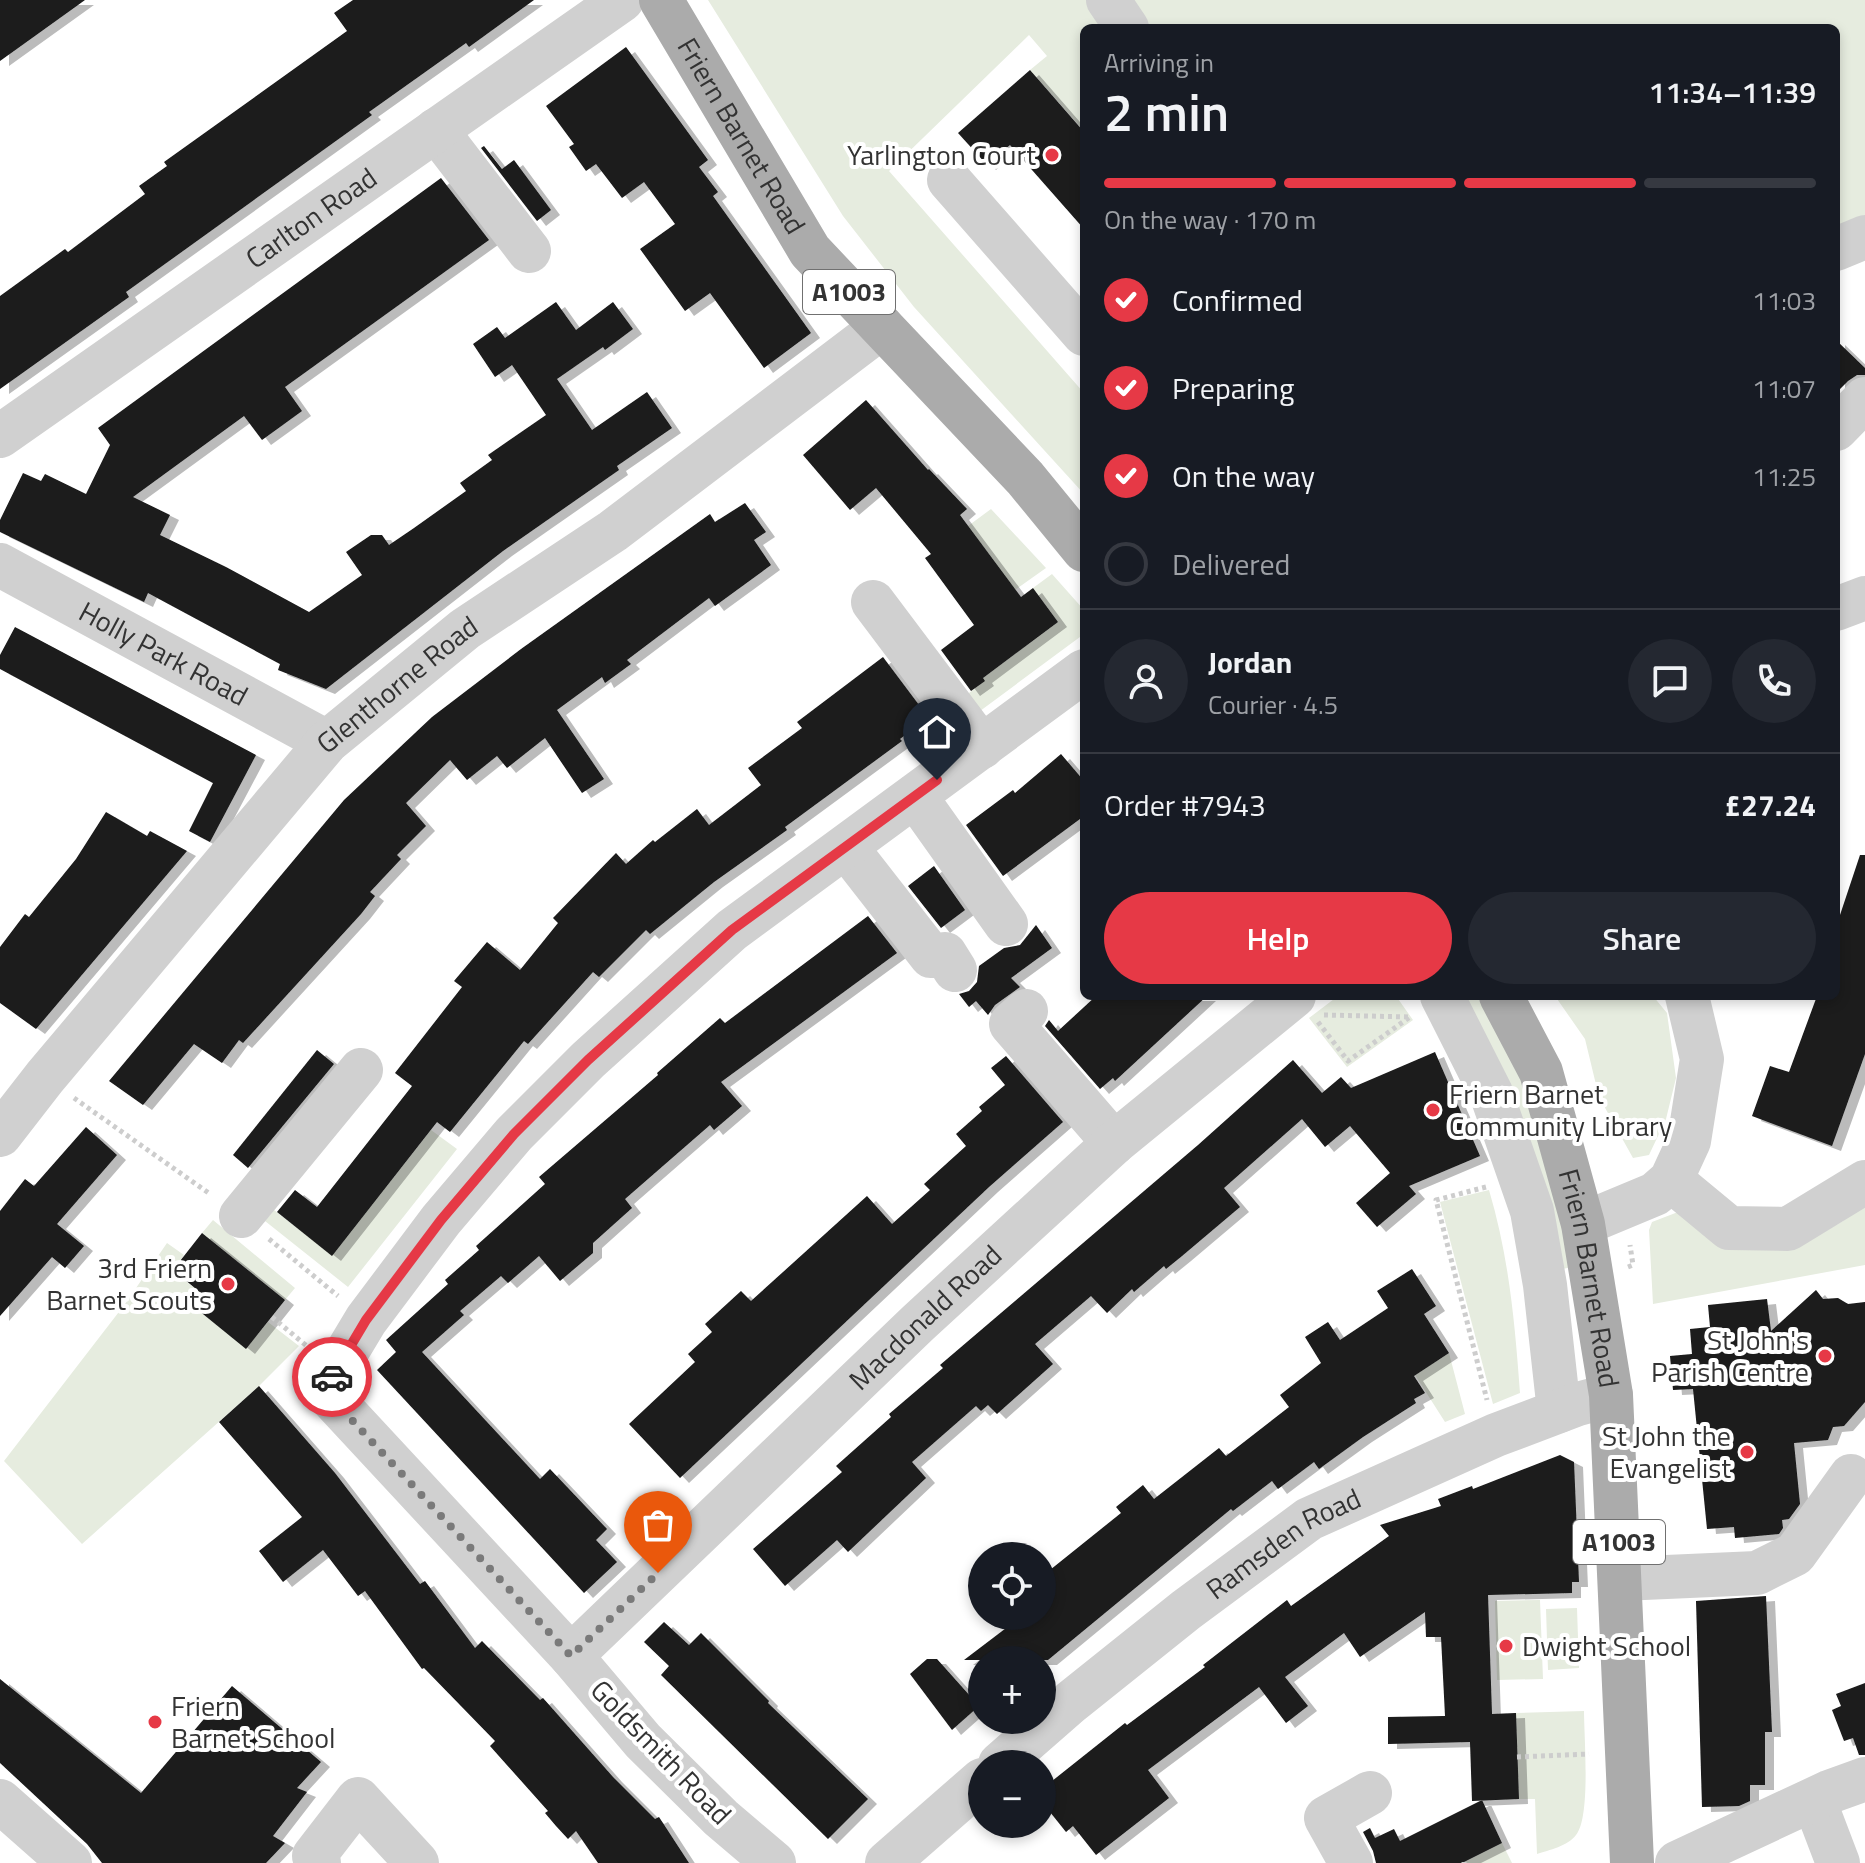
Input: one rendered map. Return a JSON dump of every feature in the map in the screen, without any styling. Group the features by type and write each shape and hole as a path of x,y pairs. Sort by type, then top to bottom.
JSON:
{"main road":[{"name":"Friern Barnet Road","path":"661,0 810,251 1025,478 1080,545"},
{"name":"Friern Barnet Road","path":"1503,1000 1541,1072 1583,1224 1611,1395 1621,1579 1630,1863"}],"street":[{"name":"Carlton Road","path":"0,436 622,0"},
{"path":"1108,0 1124,24"},
{"path":"436,130 529,251"},
{"path":"949,180 1080,329"},
{"path":"1840,247 1865,237"},
{"name":"Glenthorne Road","path":"0,1135 45,1077 327,742 465,629 613,531 882,327"},
{"path":"1840,425 1865,399"},
{"name":"Holly Park Road","path":"3,573 327,742"},
{"path":"1840,607 1865,598"},
{"path":"873,602 982,747"},
{"path":"955,970 945,954 931,956 846,847 1080,674"},
{"path":"915,796 1006,924"},
{"name":"Goldsmith Road","path":"774,1863 721,1818 643,1741 571,1656 324,1390 366,1320 441,1220 514,1134 588,1060 732,930 846,847"},
{"path":"1583,1224 1655,1194 1671,1180 1689,1141 1702,1059 1688,1000"},
{"name":"Macdonald Road","path":"571,1656 918,1323 1268,1004"},
{"name":"Friern Barnet Road","path":"1425,1007 1491,1093 1532,1211 1543,1270 1559,1411"},
{"path":"1026,1011 1011,1024 1114,1143"},
{"path":"241,1216 361,1070"},
{"path":"1671,1180 1729,1228 1788,1229 1865,1182"},
{"name":"Ramsden Road","path":"1016,1750 1186,1610 1309,1519 1496,1435 1611,1395"},
{"path":"1621,1579 1757,1573 1795,1554 1851,1476"},
{"path":"1677,1863 1865,1779"},
{"path":"887,1863 968,1792"},
{"path":"1351,1863 1326,1818 1370,1793"},
{"path":"319,1863 314,1856 358,1799 417,1863"},
{"path":"1814,1800 1838,1863"},
{"path":"0,1801 70,1863"}],"path":[{"path":"1425,1007 1348,1061 1313,1015 1355,1016 1425,1007"},
{"path":"1496,1435 1436,1200 1521,1178"},
{"path":"1517,1757 1626,1753"}],"shaded area":[{"path":"708,0 1865,0 1865,253 1840,264 1840,24 1080,24 1080,126 1030,70 1047,56 1029,35 889,171 1080,388 1080,490 914,307 843,216"},
{"path":"991,509 1046,568 1015,590 968,526"},
{"path":"1052,574 1080,606 1080,637 976,714 964,697 984,681 983,678 1058,622 1033,588"},
{"path":"1333,1000 1399,1000 1413,1020 1347,1067 1309,1018"},
{"path":"1460,1000 1486,1000 1521,1064 1572,1267 1553,1271"},
{"path":"1558,1000 1656,1000 1667,1013 1676,1078 1666,1119 1649,1155 1633,1158 1599,1097 1585,1039"},
{"path":"431,1130 457,1149 348,1287 265,1221 274,1210 332,1255"},
{"path":"1489,1190 1506,1265 1520,1393 1493,1404 1440,1202"},
{"path":"1865,1203 1865,1265 1653,1304 1649,1230 1652,1222 1678,1212 1810,1240 1843,1221"},
{"path":"213,1220 295,1288 285,1300 202,1233"},
{"path":"167,1243 184,1255 173,1271 207,1298 198,1310 246,1348 268,1322 299,1346 259,1386 82,1544 4,1461 125,1304"},
{"path":"1449,1353 1465,1414 1445,1422 1415,1375"},
{"path":"1540,1600 1543,1679 1497,1680 1495,1601"},
{"path":"1577,1608 1579,1668 1548,1670 1546,1609"},
{"path":"1584,1711 1585,1794 1581,1826 1568,1842 1537,1854 1535,1799 1519,1799 1516,1713"},
{"path":"1502,1843 1512,1863 1462,1863"}],"building":[{"path":"0,0 85,0 0,61"},
{"path":"353,0 534,0 469,47 466,43 369,112 372,115 126,292 129,297 0,389 0,296 65,249 68,252 145,194 139,186 167,166 164,162 347,31 334,13"},
{"path":"626,47 708,160 699,167 718,192 713,196 811,333 764,368 710,293 685,311 640,249 675,224 644,182 622,198 596,164 586,171 569,147 574,144 546,106"},
{"name":"Yarlington Court","path":"1030,70 1080,127 1080,224 1010,145 987,165 958,133"},
{"path":"484,146 502,169 514,160 551,210 537,221 481,148"},
{"path":"441,178 489,240 285,387 302,411 262,440 244,416 133,497 170,515 160,535 309,612 362,575 346,552 371,535 382,535 389,545 414,528 466,491 460,483 492,460 488,455 546,415 512,365 495,377 473,344 497,327 505,338 556,302 576,330 613,302 633,329 557,379 592,430 647,392 672,428 617,466 619,470 503,551 326,689 278,670 280,664 148,593 144,602 0,532 0,520 23,473 41,481 45,474 86,494 110,445 98,428"},
{"path":"1840,344 1865,368 1865,375 1857,375 1840,389"},
{"path":"866,400 967,509 960,515 1021,597 1033,588 1058,622 983,678 985,681 971,691 941,650 974,625 925,558 931,554 876,488 850,510 803,455"},
{"path":"745,503 766,532 754,540 771,565 715,606 709,598 627,660 631,664 605,683 602,677 557,710 604,779 582,793 545,738 507,768 497,756 467,780 450,760 406,803 426,826 397,855 401,859 370,892 375,896 243,1043 239,1040 222,1063 194,1044 143,1105 109,1081 344,800 432,717 521,649 710,514 715,522"},
{"path":"15,627 256,755 210,842 189,831 213,783 0,669 0,655"},
{"path":"883,657 928,717 900,739 902,741 785,827 787,830 714,882 650,934 646,930 599,977 593,972 528,1044 524,1041 450,1132 437,1122 332,1256 277,1212 295,1190 317,1207 412,1086 395,1073 462,987 454,981 487,942 520,970 558,923 553,918 616,853 626,864 653,840 655,842 697,809 709,825 761,785 748,768 802,728 797,722"},
{"path":"1061,754 1080,776 1080,819 1003,876 966,825 1013,790 1015,793"},
{"path":"106,812 147,836 150,831 187,851 36,1029 0,1003 0,947 25,914 29,917 76,859"},
{"path":"1860,855 1865,855 1865,1054 1832,1146 1752,1116 1770,1066 1789,1072 1816,1000 1840,1000 1840,915"},
{"path":"934,866 965,910 941,928 908,886"},
{"path":"868,916 897,953 721,1082 742,1106 714,1130 710,1125 625,1199 632,1208 593,1243 593,1253 560,1281 539,1256 508,1283 501,1276 460,1311 464,1315 422,1352 540,1479 550,1469 607,1529 596,1540 617,1562 584,1593 377,1370 396,1352 386,1340 448,1284 445,1280 479,1250 476,1246 545,1184 539,1177 657,1073 720,1018 725,1023"},
{"path":"1036,925 1052,948 1011,978 1020,987 995,1005 988,1015 976,1001 969,1007 959,994 969,991 977,982 979,966 1004,948 1020,945"},
{"path":"1092,1000 1203,1000 1115,1081 1113,1078 1100,1089 1045,1026 1049,1020 1058,1031"},
{"path":"317,1050 334,1064 248,1168 233,1155"},
{"path":"1435,1052 1480,1156 1409,1186 1416,1194 1377,1227 1356,1203 1390,1173 1350,1126 1325,1147 1302,1119 1224,1188 1240,1207 1182,1256 1166,1269 1164,1266 1134,1292 1132,1289 1107,1313 1091,1296 1035,1344 1053,1364 997,1414 988,1405 981,1411 976,1406 912,1462 926,1478 848,1552 837,1540 785,1586 753,1549 842,1472 836,1466 891,1417 889,1414 943,1368 940,1365 1293,1060 1322,1093 1341,1077 1351,1088"},
{"path":"1006,1056 1063,1122 989,1187 680,1478 629,1424 695,1362 688,1354 712,1332 705,1324 741,1291 751,1301 867,1196 892,1224 930,1190 924,1184 966,1146 956,1134 982,1111 979,1107 1005,1085 991,1068"},
{"path":"86,1127 117,1155 57,1224 84,1246 65,1268 52,1257 0,1316 0,1211 25,1179 34,1186"},
{"name":"3rd Friern Barnet Scouts","path":"202,1233 285,1300 246,1349 198,1310 207,1298 173,1270"},
{"path":"1412,1269 1436,1306 1424,1314 1449,1353 1414,1376 1425,1393 1414,1399 1416,1403 1319,1469 1314,1462 1278,1489 1272,1481 1233,1511 1231,1509 1056,1653 1056,1646 982,1646 1004,1630 1056,1630 1056,1565 1121,1513 1116,1507 1143,1485 1154,1499 1219,1448 1226,1456 1289,1407 1280,1395 1321,1363 1305,1337 1328,1322 1340,1340 1388,1308 1377,1291"},
{"name":"St John the Evangelist","path":"1816,1290 1823,1299 1838,1298 1848,1304 1865,1302 1865,1402 1844,1426 1833,1427 1828,1440 1794,1443 1800,1504 1789,1519 1782,1520 1783,1528 1779,1534 1735,1538 1734,1527 1707,1529 1693,1389 1673,1390 1670,1356 1692,1354 1690,1329 1710,1327 1708,1305 1767,1299 1771,1331"},
{"path":"259,1386 335,1473 420,1584 425,1581 475,1648 482,1641 540,1700 543,1698 613,1777 655,1819 659,1817 689,1863 598,1863 576,1831 568,1839 556,1826 545,1813 548,1811 490,1746 495,1741 422,1669 365,1591 358,1596 323,1550 283,1582 259,1551 302,1517 219,1422"},
{"path":"1560,1455 1574,1462 1579,1582 1572,1582 1572,1593 1488,1595 1492,1714 1516,1713 1519,1799 1472,1801 1470,1742 1388,1744 1388,1717 1445,1716 1441,1637 1426,1637 1425,1612 1360,1657 1344,1633 1285,1677 1308,1706 1286,1723 1259,1687 1148,1770 1169,1798 1096,1855 1073,1826 1066,1832 1056,1820 1056,1778 1125,1723 1127,1725 1205,1667 1203,1665 1287,1600 1291,1606 1389,1536 1380,1525 1441,1506 1438,1499 1472,1486 1473,1489"},
{"path":"1766,1596 1772,1732 1765,1732 1765,1785 1750,1785 1750,1801 1739,1806 1702,1807 1696,1601"},
{"path":"664,1622 689,1645 701,1633 768,1703 868,1799 828,1839 661,1675 669,1666 644,1642"},
{"path":"927,1659 937,1659 968,1694 968,1716 952,1730 910,1674"},
{"path":"0,1679 141,1793 232,1686 321,1762 297,1788 307,1792 273,1836 285,1843 266,1863 102,1863 87,1844 0,1763"},
{"path":"1865,1683 1865,1755 1859,1755 1853,1738 1844,1741 1832,1710 1841,1706 1836,1694"},
{"path":"1482,1800 1502,1843 1462,1863 1376,1863 1363,1832 1370,1828 1375,1838 1394,1829 1400,1841"}],"way so far":[{"path":"332,1377 324,1390 571,1656 658,1573"}],"place":[{"name":"Yarlington Court","path":"1052,155"},
{"name":"Friern Barnet Community Library","path":"1433,1110"},
{"name":"3rd Friern Barnet Scouts","path":"228,1284"},
{"name":"St John's Parish Centre","path":"1825,1356"},
{"name":"St John the Evangelist","path":"1747,1452"},
{"name":"Dwight School","path":"1506,1646"},
{"name":"Friern Barnet School","path":"155,1722"}],"route":[{"path":"332,1377 366,1320 441,1220 514,1134 588,1060 732,930 937,780"}]}
